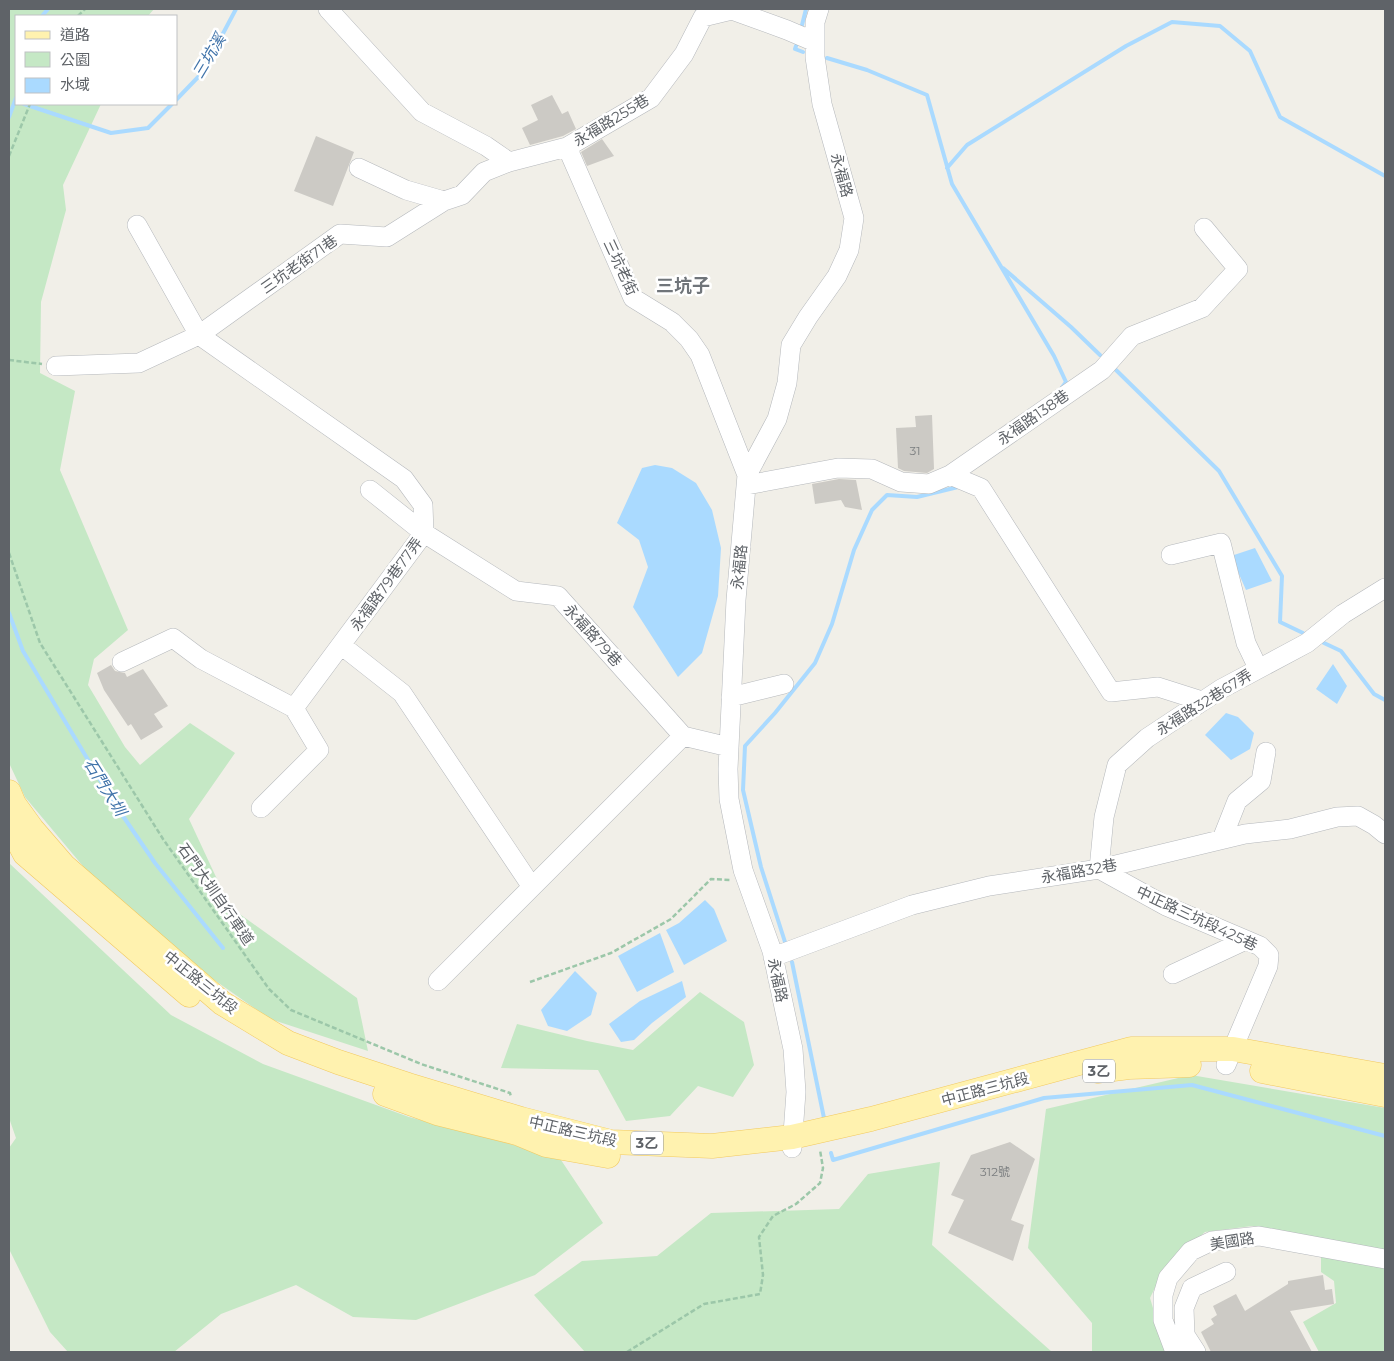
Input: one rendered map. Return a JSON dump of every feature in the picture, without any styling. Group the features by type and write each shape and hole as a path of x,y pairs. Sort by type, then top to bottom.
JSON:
{"main road":[{"name":"中正路三坑段","path":"9,792 14,804 32,829 64,866 222,1003 288,1042 330,1059 400,1083 521,1119 610,1142 712,1146 818,1144 844,1139 1002,1097 1084,1073 1229,1057 1385,1095"},
{"name":"中正路三坑段","path":"9,824 25,854 202,1006 255,1041 330,1074 437,1113 517,1133 546,1145 616,1158 665,1160 740,1159 871,1119 1131,1050 1229,1057 1385,1076"}],"street":[{"path":"328,9 422,112 486,146 509,162"},
{"name":"永福路","path":"792,1143 796,1092 793,1049 773,958 743,870 729,799 728,769 736,600 747,480 777,420 787,383 791,345 837,276 849,250 854,218 822,104 815,57 816,22 819,9"},
{"name":"永福路255巷","path":"567,147 651,98 684,54 703,17 731,10 815,42"},
{"name":"三坑老街71巷","path":"56,366 139,364 199,335 340,234 387,237 444,201 462,195 484,172 509,162 567,147"},
{"name":"三坑老街","path":"567,147 633,298 672,322 689,339 700,355 747,480"},
{"path":"358,168 406,190 444,201"},
{"name":"永福路79巷77弄","path":"137,225 199,335 404,479 423,505 424,533 294,708"},
{"name":"永福路138巷","path":"747,480 838,468 872,469 901,482 929,484 950,475 1102,370 1132,336 1202,308 1238,269 1204,228"},
{"path":"950,475 981,488 1112,692 1158,687 1202,701"},
{"name":"永福路79巷","path":"370,490 424,533 516,591 558,596 683,736"},
{"path":"1171,555 1221,543 1246,643 1258,668"},
{"name":"永福路32巷67弄","path":"1099,869 1104,818 1117,765 1147,738 1221,688 1307,643 1343,614 1385,588"},
{"path":"122,662 173,638 201,659 294,708 319,750 261,808"},
{"path":"341,645 402,693 532,887"},
{"path":"732,696 784,684"},
{"path":"438,981 683,736 729,746"},
{"path":"1222,839 1238,802 1261,781 1266,752"},
{"name":"永福路32巷","path":"773,958 912,905 989,886 1099,869 1245,834 1290,829 1337,817 1358,816 1385,834"},
{"name":"中正路三坑段425巷","path":"1099,869 1166,906 1260,946 1269,955 1268,966 1229,1057"},
{"path":"1173,974 1246,940"},
{"name":"美國路","path":"1175,1352 1163,1320 1163,1295 1168,1278 1191,1252 1212,1241 1259,1236 1385,1259"},
{"path":"1196,1352 1185,1335 1184,1308 1192,1288 1226,1272"}],"path":[{"path":"9,156 29,105"},
{"path":"9,360 56,366"},
{"name":"石門大圳自行車道","path":"9,554 40,643 162,838 269,989 291,1010 421,1064 510,1093 521,1119"},
{"path":"530,982 611,953 663,924 671,919 710,879 747,881"},
{"path":"627,1352 704,1304 760,1294 763,1275 759,1237 773,1216 796,1204 820,1183 823,1168 818,1144"}],"green space":[{"path":"9,9 154,9 149,15 15,15 15,105 101,105 63,185 66,210 41,302 40,373 75,391 60,470 128,630 94,659 88,685 125,747 140,765 190,723 235,753 189,819 230,907 357,998 368,1051 270,1019 210,977 103,890 25,797 9,763"},
{"path":"9,863 171,1015 263,1064 409,1117 559,1157 603,1223 535,1275 416,1320 353,1317 296,1285 221,1314 174,1352 68,1352 50,1332 9,1249 9,1148 16,1138 9,1118"},
{"path":"700,992 744,1022 754,1065 733,1097 698,1086 670,1116 626,1121 598,1070 501,1068 517,1024 633,1050"},
{"path":"1191,1075 1385,1108 1385,1251 1252,1226 1205,1232 1164,1269 1150,1298 1166,1352 1092,1352 1092,1323 1028,1248 1046,1109"},
{"path":"940,1162 932,1245 1052,1352 585,1352 534,1295 582,1261 657,1256 711,1213 839,1209 868,1174"},
{"path":"1321,1252 1385,1265 1385,1352 1319,1352 1303,1322 1336,1303 1334,1281 1321,1272"}],"water":[{"path":"655,465 672,468 696,483 712,510 721,548 718,596 702,653 678,677 633,607 648,567 639,540 617,523 642,468"},
{"path":"1255,548 1272,581 1246,590 1231,556"},
{"path":"1333,664 1347,686 1337,704 1316,689"},
{"path":"1226,713 1238,717 1254,733 1250,749 1231,760 1205,735"},
{"path":"705,900 714,909 727,941 684,965 666,930 679,923"},
{"path":"660,933 674,972 637,992 618,956"},
{"path":"575,971 597,993 591,1015 567,1031 548,1026 541,1010"},
{"path":"682,981 686,997 652,1023 634,1040 621,1042 609,1024 640,1001"}],"building":[{"path":"552,95 562,114 568,111 576,129 563,136 530,145 522,128 538,120 531,105"},
{"path":"316,136 354,152 333,206 294,191"},
{"path":"602,139 614,156 587,166 581,152"},
{"path":"932,415 934,469 927,473 904,471 898,468 896,428 916,427 915,416"},
{"path":"839,479 856,480 862,510 845,507 841,500 815,504 812,484"},
{"path":"111,665 115,671 125,673 127,677 143,669 168,706 154,714 163,727 141,740 131,724 128,726 104,690 97,673"},
{"path":"1010,1142 1035,1159 1011,1220 1024,1225 1013,1261 948,1233 964,1200 951,1195 971,1155"},
{"path":"1323,1275 1325,1290 1332,1289 1334,1304 1290,1311 1312,1352 1211,1352 1201,1332 1214,1324 1211,1319 1217,1315 1213,1306 1236,1294 1245,1311 1288,1284 1288,1281"}],"waterway":[{"name":"石門大圳","path":"43,15 48,9"},
{"name":"三坑溪","path":"178,98 202,73 236,9"},
{"path":"802,25 806,9"},
{"path":"947,168 967,145 1126,46 1172,22 1220,26 1250,51 1280,117 1385,176"},
{"path":"796,46 795,49 803,52"},
{"path":"827,58 867,70 927,95 952,184 1054,356 1066,382 1061,389"},
{"name":"石門大圳","path":"9,117 15,101"},
{"name":"三坑溪","path":"27,105 111,133 148,128 171,105"},
{"path":"1003,268 1100,355"},
{"path":"1116,370 1219,471 1282,576 1280,622 1303,633"},
{"path":"785,942 761,867 743,790 745,746 775,713 815,663 832,624 854,550 872,510 887,495 917,497 958,487"},
{"name":"石門大圳","path":"9,613 23,651 112,800 155,863 223,948"},
{"path":"1324,643 1341,651 1374,694 1385,700"},
{"path":"792,962 824,1118"},
{"path":"831,1153 833,1160 1044,1098 1192,1085 1385,1136"}],"district":[{"name":"三坑子","path":"683,286"}]}
